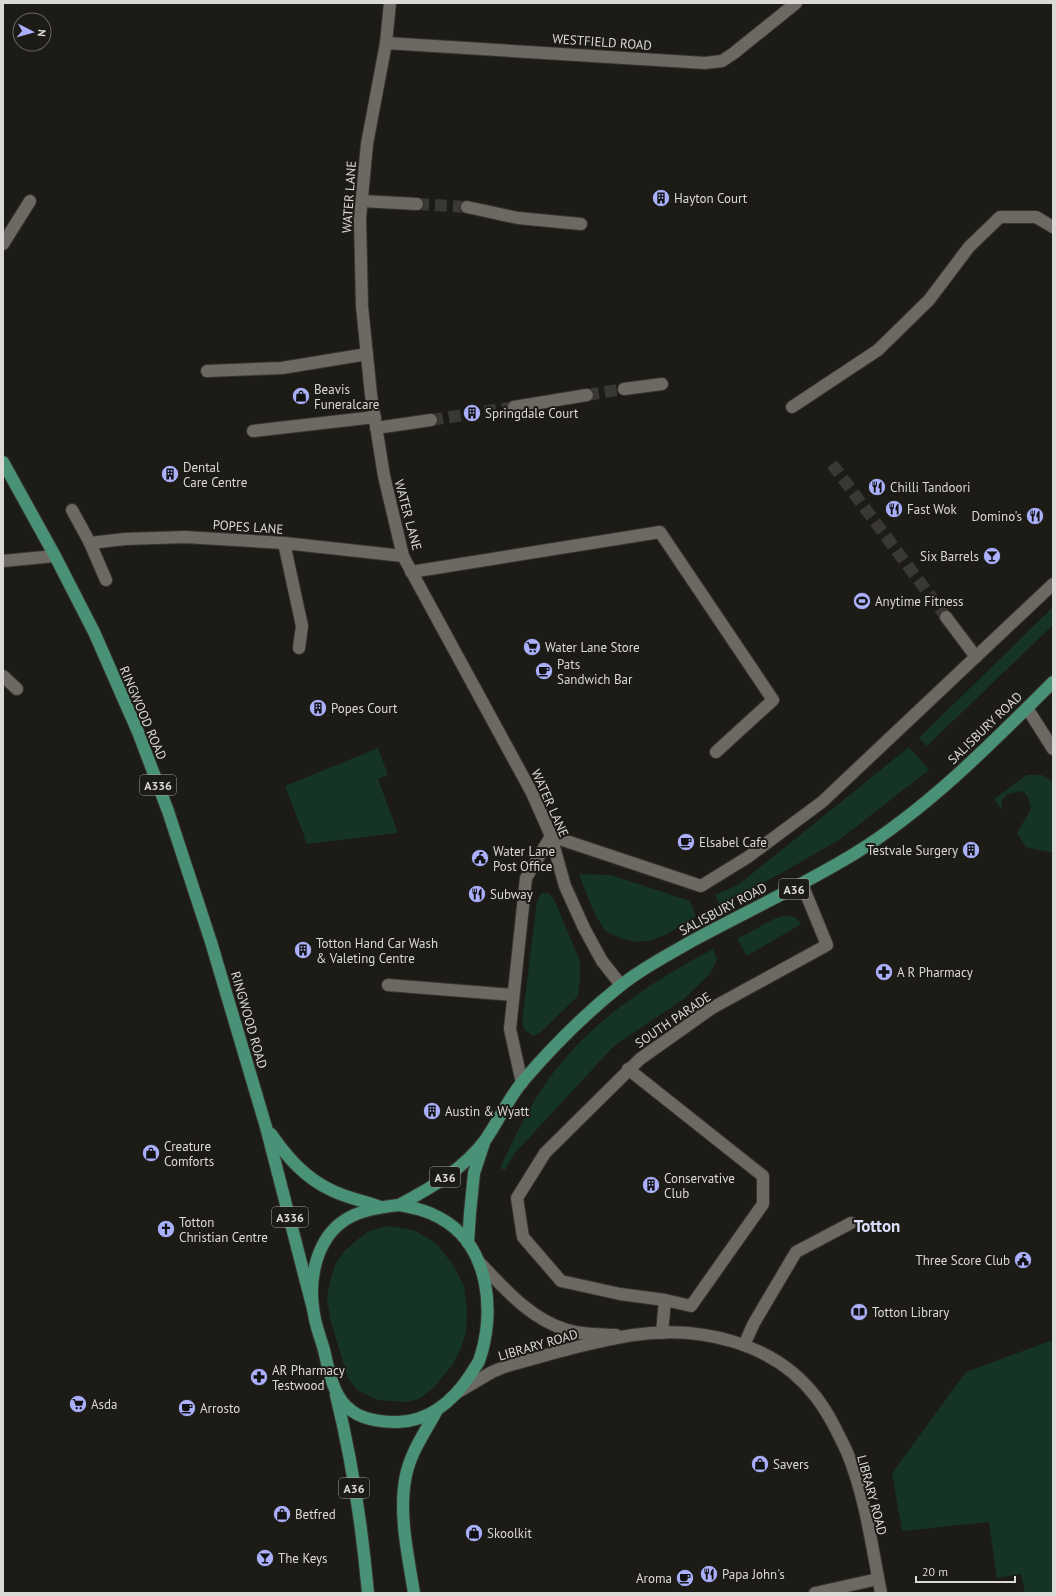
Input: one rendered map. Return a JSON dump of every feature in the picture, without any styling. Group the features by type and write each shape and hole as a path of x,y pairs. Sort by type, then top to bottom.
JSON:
{"main road":[{"name":"RINGWOOD ROAD","path":"3,462 55,556 94,632 138,732 168,811 211,942 266,1126 313,1309"},
{"name":"SALISBURY ROAD","path":"399,1205 436,1184 461,1165 485,1140 522,1083 568,1031 621,985 664,956 802,884 855,854 910,815 956,776 1053,682"},
{"name":"RINGWOOD ROAD","path":"266,1126 282,1150 306,1175 332,1191 381,1206"},
{"name":"SALISBURY ROAD","path":"468,1243 474,1173 485,1140"},
{"path":"399,1205 420,1209 441,1218 456,1230 468,1243 478,1261 486,1285 488,1312 485,1338 478,1362 464,1384 449,1402 436,1412 413,1420 398,1422 381,1421 364,1417 352,1412 341,1400 333,1385 313,1309 312,1287 314,1272 319,1253 329,1236 344,1220 381,1206 399,1205"},
{"name":"A36","path":"333,1385 344,1429 362,1532 368,1593"},
{"path":"414,1593 405,1531 403,1504 406,1475 417,1446 436,1412"}],"street":[{"name":"WATER LANE","path":"390,3 386,43 367,144 360,218 362,306 367,354 384,476 404,556 411,572 532,793 551,836 565,886 584,928 602,961 621,985"},
{"name":"WESTFIELD ROAD","path":"386,43 705,63 722,61 734,54 796,3"},
{"path":"3,244 30,201"},
{"path":"362,201 417,204"},
{"path":"467,207 518,218 581,224"},
{"path":"792,407 878,350 929,300 969,246 1000,217 1036,217 1053,227"},
{"path":"207,371 282,368 367,354"},
{"path":"624,389 662,384"},
{"path":"514,407 587,395"},
{"path":"253,431 431,420"},
{"path":"72,510 90,542 106,580"},
{"path":"411,572 660,532 773,700 716,752"},
{"name":"POPES LANE","path":"90,542 185,537 284,543 404,556"},
{"path":"284,543 302,626 299,648"},
{"path":"3,561 55,556"},
{"path":"522,1083 510,1028 512,995 526,878 551,836 701,886 748,857 822,802 1053,584"},
{"path":"946,617 976,657"},
{"path":"3,676 18,689"},
{"path":"1027,708 1053,749"},
{"name":"SOUTH PARADE","path":"664,1300 620,1294 561,1281 523,1237 517,1198 545,1153 628,1069 640,1059 712,1008 827,945 802,884"},
{"path":"388,985 512,995"},
{"path":"628,1069 763,1176 763,1204 690,1306 664,1300 662,1333"},
{"path":"744,1344 754,1323 796,1252 851,1222"},
{"name":"LIBRARY ROAD","path":"478,1261 524,1306 543,1319 567,1330 590,1334 694,1334 732,1340 744,1344 775,1360 799,1378 816,1396 829,1415 847,1453 855,1474 881,1593"},
{"name":"LIBRARY ROAD","path":"456,1394 492,1372 504,1368 633,1335"},
{"path":"815,1593 878,1579"}],"green space":[{"path":"1053,607 1053,625 927,746 919,738"},
{"path":"909,747 929,770 839,840 720,906 715,895 738,885"},
{"path":"378,748 388,775 378,779 398,833 306,844 285,786"},
{"path":"1027,775 1042,775 1053,782 1053,853 1026,847 1017,833 1031,809 1028,797 1023,791 1007,794 1002,800 1002,810 994,799"},
{"path":"579,874 611,875 690,901 696,916 678,928 659,937 639,942 629,941 605,930 590,903"},
{"path":"542,893 548,893 554,899 580,961 580,979 578,996 540,1033 533,1036 525,1030 522,1023 537,900"},
{"path":"787,915 796,918 801,924 747,956 737,939 776,918"},
{"path":"713,949 717,960 709,975 684,999 614,1046 515,1153 505,1170 500,1168 519,1129 540,1092 573,1049 609,1016 649,986"},
{"path":"387,1226 414,1230 437,1244 453,1265 464,1286 467,1308 466,1332 461,1348 453,1364 432,1389 419,1399 406,1402 378,1400 357,1390 348,1378 331,1322 327,1298 335,1265 343,1253 367,1232"},
{"path":"1053,1340 1053,1593 1025,1593 1021,1574 997,1578 989,1522 902,1531 892,1473 966,1372"}],"tunnel":[{"path":"417,204 467,207"},
{"path":"587,395 624,389"},
{"path":"431,420 514,407"},
{"path":"832,464 946,617"}],"place":[{"name":"Hayton Court","path":"661,198"},
{"name":"Beavis Funeralcare","path":"301,396"},
{"name":"Springdale Court","path":"472,413"},
{"name":"Dental Care Centre","path":"170,474"},
{"name":"Chilli Tandoori","path":"877,487"},
{"name":"Fast Wok","path":"894,509"},
{"name":"Domino's","path":"1035,516"},
{"name":"Six Barrels","path":"992,556"},
{"name":"Anytime Fitness","path":"862,601"},
{"name":"Water Lane Store","path":"532,647"},
{"name":"Pats Sandwich Bar","path":"544,671"},
{"name":"Popes Court","path":"318,708"},
{"name":"Elsabel Cafe","path":"686,842"},
{"name":"Testvale Surgery","path":"971,850"},
{"name":"Water Lane Post Office","path":"480,858"},
{"name":"Subway","path":"477,894"},
{"name":"Totton Hand Car Wash & Valeting Centre","path":"303,950"},
{"name":"A R Pharmacy","path":"884,972"},
{"name":"Austin & Wyatt","path":"432,1111"},
{"name":"Creature Comforts","path":"151,1153"},
{"name":"Conservative Club","path":"651,1185"},
{"name":"Totton Christian Centre","path":"166,1229"},
{"name":"Three Score Club","path":"1023,1260"},
{"name":"Totton Library","path":"859,1312"},
{"name":"AR Pharmacy Testwood","path":"259,1377"},
{"name":"Asda","path":"78,1404"},
{"name":"Arrosto","path":"187,1408"},
{"name":"Savers","path":"760,1464"},
{"name":"Betfred","path":"282,1514"},
{"name":"Skoolkit","path":"474,1533"},
{"name":"The Keys","path":"265,1558"},
{"name":"Papa John's","path":"709,1574"},
{"name":"Aroma","path":"685,1578"}],"district":[{"name":"Totton","path":"877,1226"}]}
